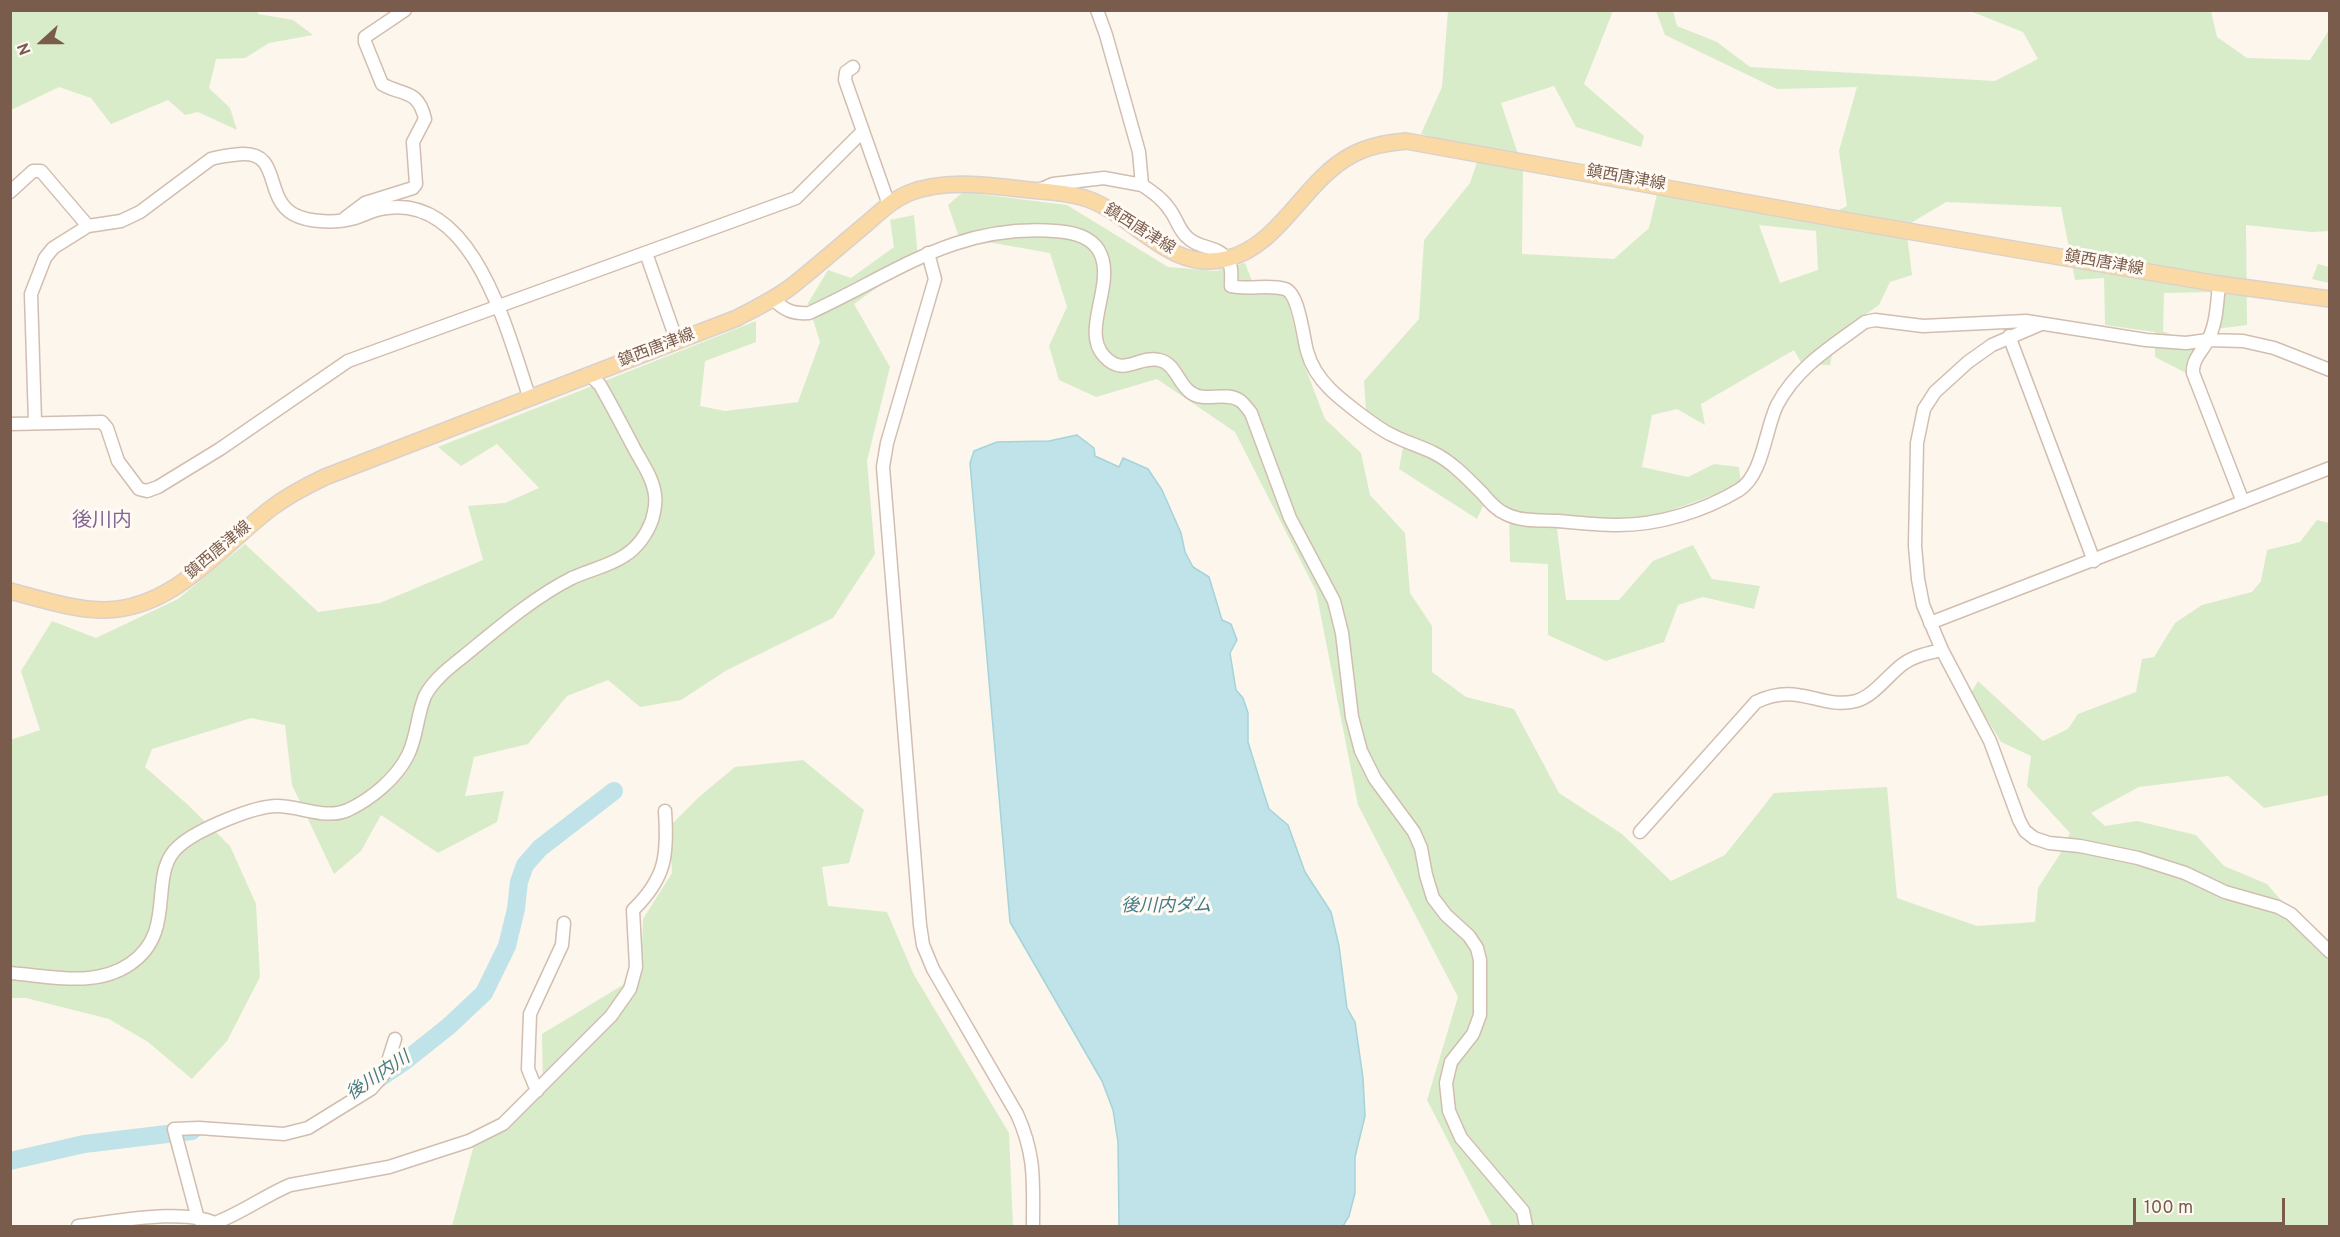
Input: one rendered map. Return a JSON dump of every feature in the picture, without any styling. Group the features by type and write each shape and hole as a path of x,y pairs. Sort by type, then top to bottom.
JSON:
{"main road":[{"name":"鎮西唐津線","path":"10,591 71,607 105,610 131,606 165,593 185,581 292,493 326,477 737,318 791,286 889,205 908,194 949,185 975,184 1038,191 1071,195 1093,201 1119,216 1168,251 1187,258 1213,261 1243,253 1264,239 1331,170 1349,156 1368,148 1406,141 1849,221 2219,284 2330,299"}],"street":[{"path":"343,220 364,203 413,188 416,184 413,142 425,119 423,111 415,98 382,84 365,42 368,34 405,10"},
{"path":"1096,10 1106,35 1139,152 1142,185"},
{"path":"853,67 846,72 845,80 889,205"},
{"path":"10,424 102,422 118,461 139,489 147,491 158,487 220,449 348,361 796,198 862,132"},
{"path":"35,422 31,294 45,258 53,248 88,226 121,220 140,213 211,159 253,153 261,156 265,161 283,207 294,214 312,219 343,220 394,207 423,211 437,217 456,236 484,274 530,399"},
{"path":"10,192 33,171 41,171 88,226"},
{"path":"1038,191 1053,184 1104,178 1142,185 1160,196 1172,211 1186,237 1197,245 1216,249 1227,259 1231,270 1231,286 1245,289 1270,287 1287,289 1291,292 1296,300 1307,352 1318,376 1332,391 1389,434 1444,459 1461,472 1495,507 1506,514 1527,520 1619,525 1664,520 1699,509 1738,491 1755,474 1778,404 1803,368 1865,322 1875,320 1923,326 2026,321 2146,340 2186,343 2208,340 2243,341 2274,348 2330,370"},
{"path":"773,298 782,308 794,314 808,313 928,253 987,234 1025,229 1065,231 1081,235 1096,247 1104,264 1101,304 1095,328 1095,339 1103,356 1119,366 1158,359 1173,369 1191,393 1198,396 1228,396 1239,400 1251,413 1290,518 1334,601 1342,633 1352,717 1361,751 1375,779 1414,832 1421,848 1433,898 1446,915 1470,936 1477,948 1480,960 1480,1015 1473,1034 1451,1062 1446,1083 1449,1111 1461,1138 1523,1211 1526,1227"},
{"path":"646,253 675,336"},
{"path":"928,253 935,279 887,443 883,466 923,945 933,969 1017,1114 1026,1134 1031,1150 1033,1170 1033,1227"},
{"path":"2219,284 2213,327 2208,340 2192,365 2193,373 2243,502"},
{"path":"2042,324 2009,336 1968,362 1935,393 1924,409 1919,424 1915,546 1918,579 1930,623 1990,741 2019,820 2025,831 2034,838 2138,858 2185,873 2225,892 2278,907 2291,914 2330,952"},
{"path":"2009,336 2094,561"},
{"path":"10,973 85,980 110,976 132,963 150,945 161,918 163,879 169,859 179,846 214,825 255,808 279,806 324,813 346,811 369,797 394,776 408,755 426,696 444,672 510,619 571,579 624,556 640,543 652,520 655,496 649,476 600,385 590,375"},
{"path":"1930,623 2330,468"},
{"path":"1640,832 1756,702 1772,695 1792,693 1844,703 1859,700 1870,694 1904,663 1924,653 1942,650"},
{"path":"78,1227 163,1216 198,1219 218,1225 277,1190 290,1185 389,1167 469,1141 503,1124 611,1016 630,989 636,967 633,910 646,898 661,871 667,846 665,811"},
{"path":"537,1091 528,1069 530,1014 562,945 564,929"},
{"path":"198,1219 176,1135 200,1128 284,1134 308,1128 371,1089 384,1074 395,1039"}],"green space":[{"path":"10,11 258,11 258,14 293,20 313,35 269,43 245,58 216,59 209,88 230,108 237,130 198,112 185,115 168,100 111,124 91,98 59,87 11,110"},
{"path":"1448,11 1613,11 1584,84 1644,136 1641,147 1576,127 1554,86 1501,103 1523,169 1522,254 1614,259 1649,228 1657,194 1817,220 1847,206 1839,151 1857,87 1777,89 1665,35 1656,11 1673,11 1677,26 1717,42 1750,67 1995,81 2038,59 2023,32 1970,11 2211,11 2217,37 2247,58 2310,60 2329,30 2329,231 2311,232 2246,225 2247,325 2216,329 2213,292 2164,293 2163,331 2196,346 2188,374 2155,357 2155,332 2105,325 2104,278 2075,280 2061,207 1946,202 1906,226 1912,275 1890,282 1879,305 1836,335 1830,365 1802,364 1794,350 1701,404 1705,425 1677,409 1652,415 1642,467 1688,477 1714,464 1739,467 1741,485 1661,514 1557,529 1566,600 1619,600 1653,561 1693,545 1712,579 1760,586 1754,609 1703,597 1678,605 1664,642 1606,661 1548,635 1548,564 1510,562 1509,509 1487,497 1477,519 1399,469 1405,436 1366,411 1364,381 1419,319 1424,240 1470,183 1481,150 1421,134 1442,87","holes":["1759,225 1816,231 1818,270 1780,283"]},
{"path":"963,192 1067,205 1168,267 1216,271 1245,263 1256,291 1286,293 1302,359 1325,419 1361,453 1370,495 1405,533 1410,593 1432,626 1432,672 1466,697 1514,709 1559,793 1622,834 1671,881 1725,855 1774,793 1887,787 1897,898 1977,926 2035,922 2038,888 2060,854 2070,833 2027,786 2031,756 2001,742 1971,693 1978,681 2043,741 2068,729 2078,714 2136,692 2142,659 2154,657 2175,623 2202,605 2252,592 2261,581 2267,550 2300,542 2317,520 2329,523 2329,795 2264,808 2228,776 2139,787 2091,813 2105,826 2137,821 2196,835 2224,866 2267,884 2329,955 2329,1226 1492,1226 1427,1100 1458,997 1358,805 1316,591 1235,432 1157,379 1096,397 1059,380 1049,346 1067,307 1050,253 959,237 948,205"},
{"path":"914,215 918,258 854,304 890,367 867,461 875,554 833,618 727,670 681,700 640,707 608,680 567,696 528,744 474,757 465,796 504,791 497,822 438,853 381,815 361,851 334,874 292,785 285,725 251,718 152,749 145,767 230,846 256,904 260,977 227,1041 192,1079 148,1042 109,1019 26,998 11,998 10,740 40,730 21,671 52,621 96,638 178,599 245,544 318,612 380,603 483,560 468,506 505,503 539,488 497,444 461,466 438,447 756,321 756,342 705,361 700,406 725,411 798,402 820,342 808,303 828,270 851,278 894,247 890,220"},
{"path":"2318,264 2329,267 2329,283 2312,279"},
{"path":"803,760 864,810 849,863 822,867 828,906 887,912 914,975 1009,1133 1013,1226 452,1226 474,1145 543,1089 542,1034 641,974 643,919 672,873 669,827 699,797 735,767"}],"water":[{"name":"後川内ダム","path":"1077,435 1094,448 1095,456 1119,467 1123,458 1148,469 1162,490 1181,533 1185,552 1193,567 1209,577 1222,620 1231,624 1237,640 1230,653 1236,690 1243,698 1248,713 1248,742 1269,809 1288,825 1305,872 1331,912 1339,946 1347,1008 1355,1022 1363,1078 1365,1116 1355,1157 1355,1193 1349,1216 1343,1226 1119,1226 1118,1142 1113,1110 1102,1081 1010,922 970,463 974,451 997,442 1049,441"}],"waterway":[{"name":"後川内川","path":"371,1084 405,1061 449,1026 484,993 507,946 516,909 519,882 525,865 540,848 614,791"},
{"name":"後川内川","path":"10,1161 84,1144 192,1131"}],"district":[{"name":"後川内","path":"102,522"}]}
